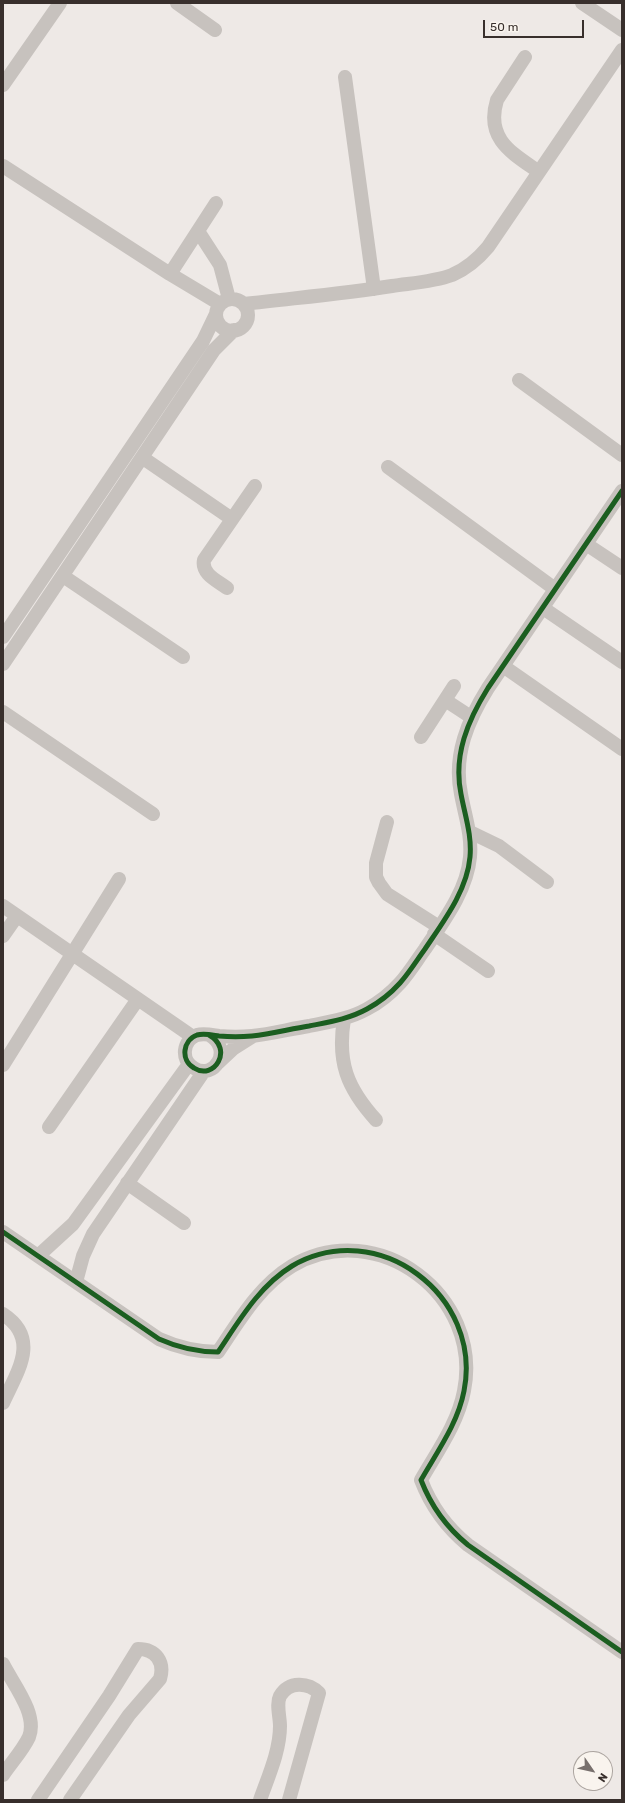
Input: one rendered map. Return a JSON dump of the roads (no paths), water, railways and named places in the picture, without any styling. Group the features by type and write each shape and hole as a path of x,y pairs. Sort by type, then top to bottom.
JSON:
{"street":[{"path":"3,85 60,3"},
{"path":"177,3 215,30"},
{"path":"582,3 622,30"},
{"path":"3,637 203,340 222,306 239,301 244,304 374,289 442,278 463,269 472,263 488,247 622,50"},
{"path":"525,57 497,100 494,108 494,125 500,140 505,147 538,172"},
{"path":"345,77 374,289"},
{"path":"3,166 222,306"},
{"path":"170,274 216,203"},
{"path":"198,231 220,265 222,306 219,324 229,330 234,330"},
{"path":"3,664 143,458 214,350 234,330 243,326 247,318 244,304"},
{"path":"518,380 622,455"},
{"path":"143,458 232,519"},
{"path":"388,467 555,590"},
{"path":"227,588 207,573 203,564 205,557 255,486"},
{"path":"253,1036 234,1048 214,1067 204,1071 198,1070 189,1064 185,1055 185,1050 189,1040 203,1034 253,1036 344,1019 367,1009 390,993 401,982 437,931 458,896 470,859 470,832 460,792 459,778 461,748 471,717 503,666 622,491"},
{"path":"90,509 103,517"},
{"path":"586,544 622,568"},
{"path":"63,576 184,657"},
{"path":"543,608 622,662"},
{"path":"503,666 622,749"},
{"path":"421,737 454,686"},
{"path":"445,700 471,717"},
{"path":"3,712 153,814"},
{"path":"387,822 376,864 376,877 378,883 387,894 488,971"},
{"path":"470,832 499,846 547,882"},
{"path":"3,1065 119,879"},
{"path":"3,906 193,1037"},
{"path":"3,936 17,916"},
{"path":"49,1127 138,1000"},
{"path":"344,1019 341,1047 345,1074 358,1099 376,1120"},
{"path":"209,1035 218,1042 220,1047 221,1058 218,1063"},
{"path":"38,1256 63,1235 83,1212 189,1064"},
{"path":"76,1282 87,1245 99,1224 204,1071"},
{"path":"127,1183 184,1223"},
{"path":"83,1212 99,1224"},
{"path":"3,1232 159,1339 194,1351 218,1352 247,1310 268,1284 293,1266 308,1259 339,1252 363,1252 386,1258 414,1271 438,1291 454,1317 460,1331 466,1361 464,1391 455,1420 421,1480 432,1505 448,1527 468,1545 622,1652"},
{"path":"3,1314 17,1327 22,1335 24,1345 24,1355 3,1403"},
{"path":"38,1800 109,1696 138,1649 151,1651 160,1660 162,1673 160,1679 129,1715 70,1800"},
{"path":"3,1664 29,1711 31,1720 31,1729 28,1738 3,1775"},
{"path":"260,1800 278,1744 280,1730 278,1702 288,1688 293,1685 305,1685 310,1686 320,1693 289,1800"}]}
